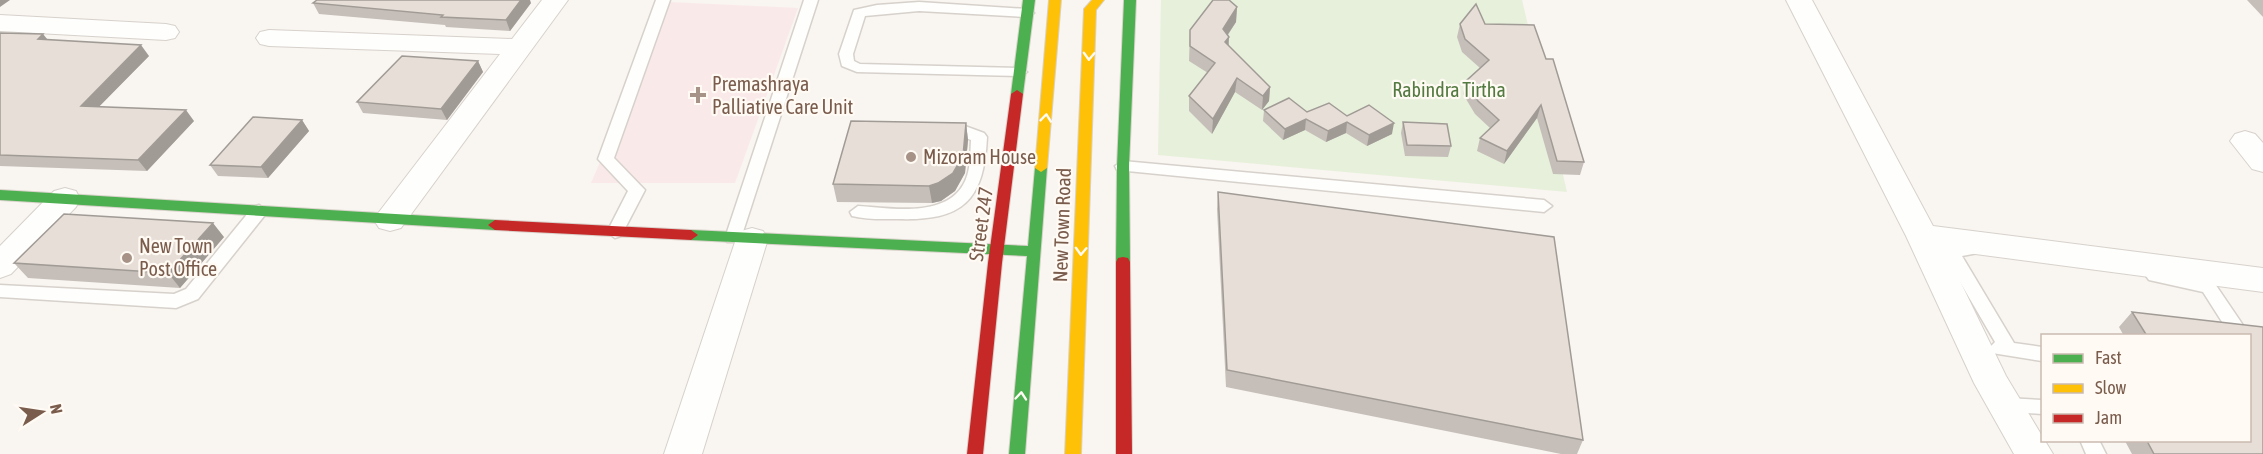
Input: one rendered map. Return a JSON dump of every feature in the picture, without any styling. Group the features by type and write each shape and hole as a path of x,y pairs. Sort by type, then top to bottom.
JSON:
{"street":[{"path":"390,220 555,0"},
{"path":"1124,454 1123,166 1130,0"},
{"path":"1799,0 1922,236 1974,344 2034,454"},
{"path":"1017,454 1056,2"},
{"name":"New Town Road","path":"1073,454 1093,3"},
{"name":"Street 247","path":"975,454 1028,6"},
{"path":"0,23 166,32"},
{"path":"269,38 521,47"},
{"path":"0,195 390,220 1033,251"},
{"path":"0,266 65,199"},
{"path":"1922,236 2204,279 2263,280"},
{"path":"682,454 742,238"}],"lane":[{"path":"615,232 637,190 606,159 663,0"},
{"path":"742,238 811,0"},
{"path":"1020,72 857,68 847,63 846,54 859,13 875,7 1028,6"},
{"path":"858,212 940,211 961,201 975,182 980,156 979,137 974,133 932,132"},
{"path":"980,156 1010,157"},
{"path":"1123,166 1544,206"},
{"path":"0,291 176,301 192,294 259,211"},
{"path":"2007,349 1950,251 1953,249 1966,248 2204,279 2240,334"},
{"path":"1974,344 2041,354"},
{"path":"2006,405 2041,406"}],"shaded area":[{"name":"Premashraya Palliative Care Unit","path":"669,2 798,8 735,183 591,183"}],"green space":[{"name":"Rabindra Tirtha","path":"1161,0 1522,0 1567,192 1158,155"}],"building":[{"path":"317,0 521,0 506,20 441,17 443,15 313,3"},
{"path":"1213,0 1229,0 1237,7 1223,29 1229,37 1225,42 1270,87 1263,96 1237,78 1213,119 1189,96 1215,63 1190,46 1190,30"},
{"path":"1476,4 1485,24 1534,25 1546,59 1553,59 1584,162 1557,161 1541,105 1507,151 1480,138 1499,120 1478,101 1466,81 1489,60 1465,39 1460,24"},
{"path":"0,33 43,34 38,39 141,45 81,106 186,110 138,160 0,155"},
{"path":"402,56 478,61 441,109 357,102"},
{"path":"1289,98 1307,112 1329,103 1347,116 1369,105 1394,123 1369,135 1347,122 1328,131 1306,119 1285,129 1264,110"},
{"path":"253,117 302,120 261,167 210,165"},
{"name":"Mizoram House","path":"851,121 966,123 963,156 953,173 929,186 833,184"},
{"path":"1403,122 1447,124 1451,146 1407,145"},
{"path":"1218,192 1554,237 1583,440 1227,370"},
{"name":"New Town Post Office","path":"64,214 213,223 168,273 14,263"},
{"path":"2132,312 2263,327 2263,454 2154,454 2148,442 2251,442 2251,334 2146,334"}],"traffic: fast":[{"path":"1017,94 1029,0"},
{"path":"1123,262 1123,166 1130,0"},
{"path":"1017,454 1041,168"},
{"path":"0,195 495,225"},
{"path":"691,235 1033,251"}],"traffic: slow":[{"path":"1041,168 1055,0"},
{"path":"1073,454 1090,9 1098,0"}],"traffic: jam":[{"path":"975,454 995,263 1017,94"},
{"path":"495,225 691,235"},
{"path":"1123,262 1124,454"}],"place":[{"name":"Premashraya Palliative Care Unit","path":"698,95"},
{"name":"Mizoram House","path":"911,157"},
{"name":"New Town Post Office","path":"127,258"}]}
